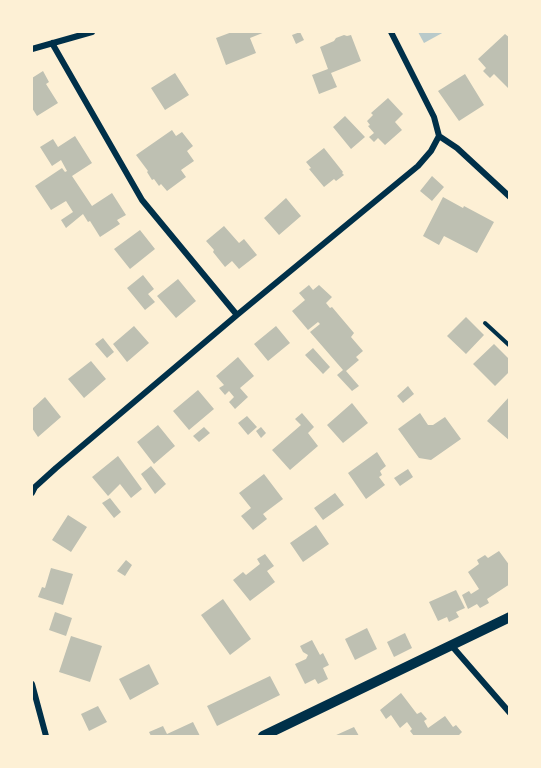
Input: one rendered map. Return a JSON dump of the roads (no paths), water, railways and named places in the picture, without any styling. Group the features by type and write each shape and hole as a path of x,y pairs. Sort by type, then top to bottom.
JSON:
{"street":[{"path":"32,50 92,32"},
{"path":"391,32 434,117 439,136 457,148 510,197"},
{"path":"52,43 142,200 237,315"},
{"path":"32,493 35,487 56,468 417,166 431,151 439,136"},
{"path":"262,736 510,617"},
{"path":"451,645 510,713"},
{"path":"32,684 46,736"}],"lane":[{"path":"485,323 510,346"}]}
